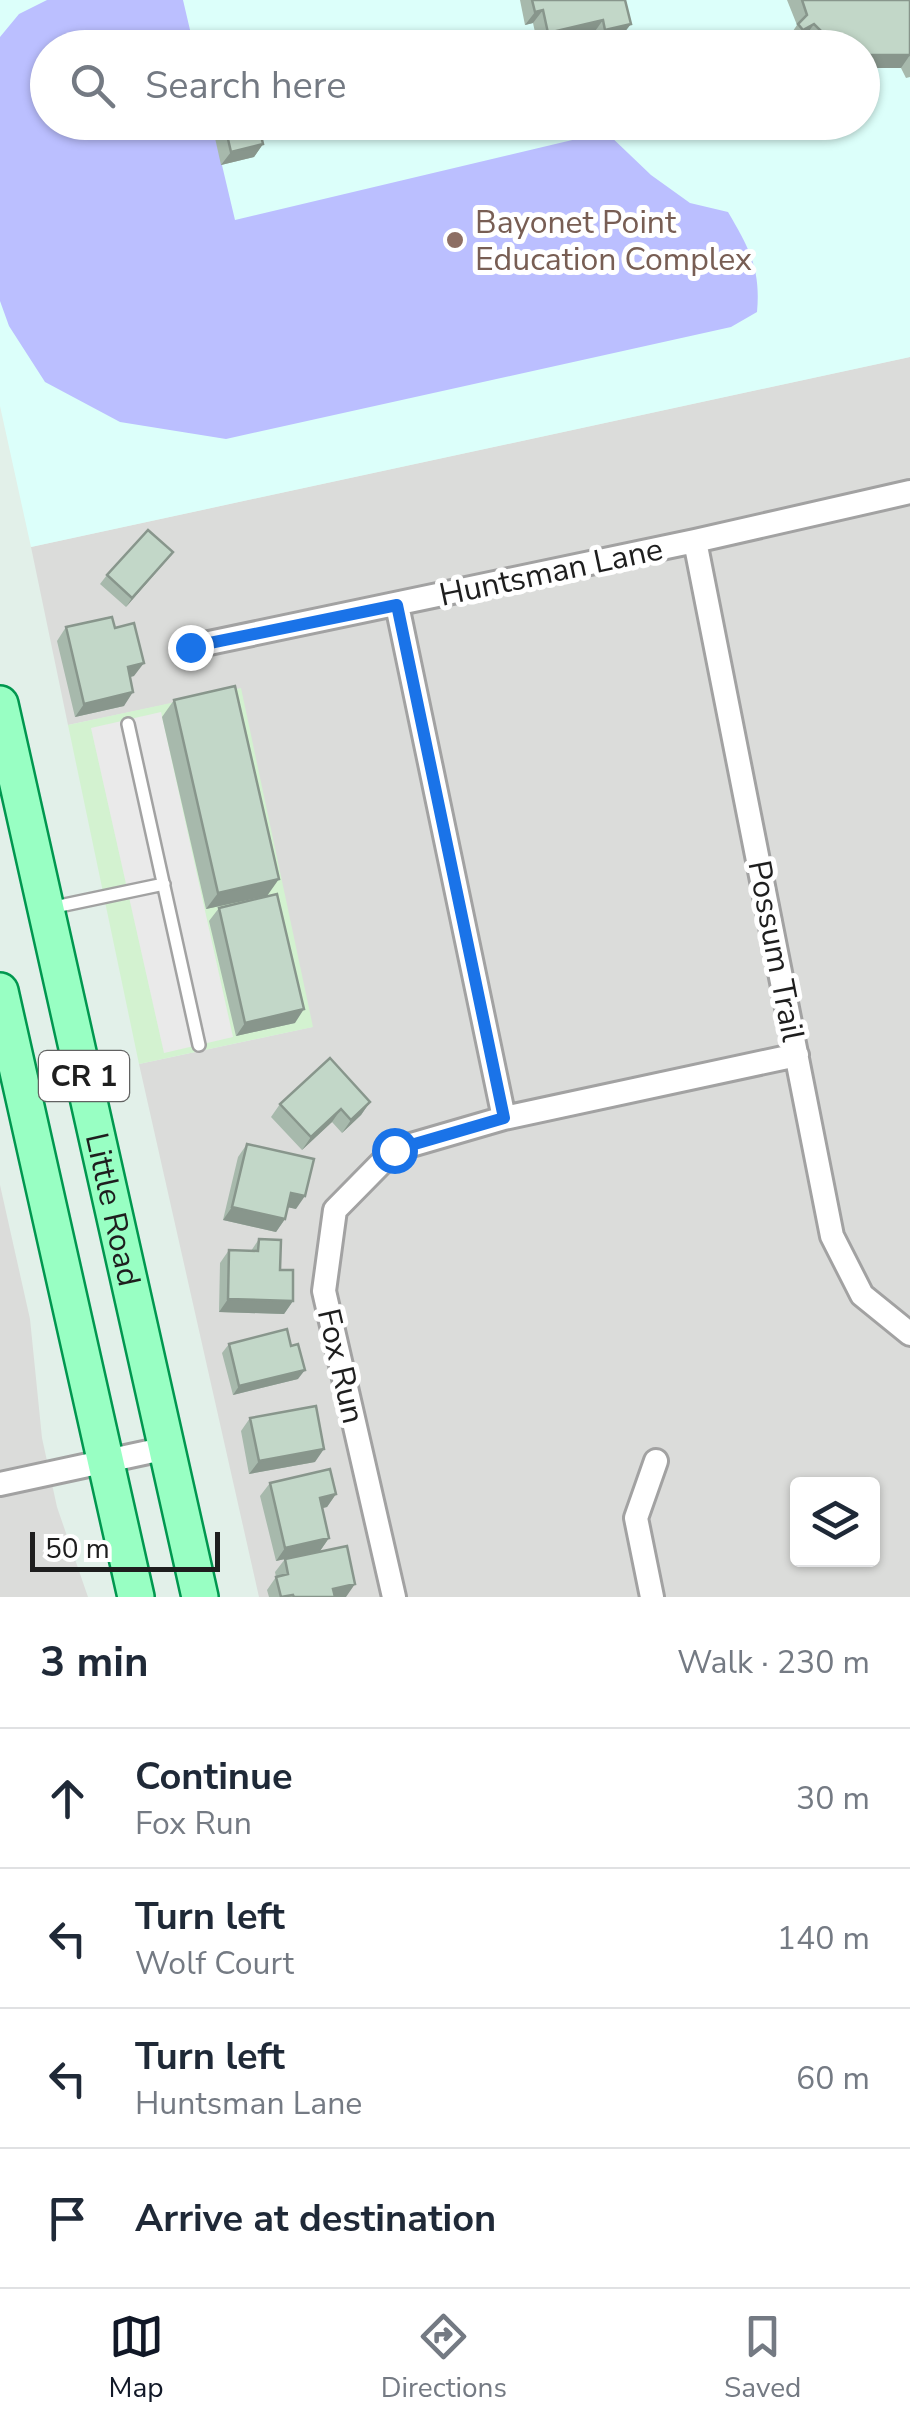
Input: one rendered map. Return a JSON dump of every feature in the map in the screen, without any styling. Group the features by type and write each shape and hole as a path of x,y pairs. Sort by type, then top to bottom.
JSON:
{"main road":[{"name":"Little Road","path":"0,704 200,1597"},
{"name":"Little Road","path":"0,992 136,1597"}],"street":[{"name":"Huntsman Lane","path":"190,647 695,542 910,492"},
{"name":"Possum Trail","path":"695,542 832,1236 862,1296 910,1334"},
{"path":"397,605 504,1118"},
{"name":"Fox Run","path":"394,1597 324,1291 334,1210 394,1150 504,1118 797,1056"},
{"path":"0,1484 167,1448"},
{"path":"652,1597 636,1518 656,1460"}],"lane":[{"path":"128,724 199,1044"},
{"path":"46,909 164,884"}],"shaded area":[{"name":"Bayonet Point Education Complex","path":"0,0 910,0 910,357 31,547 0,406"},
{"path":"47,0 183,0 190,30 30,30 30,140 216,140 235,220 572,140 614,140 651,175 690,203 728,212 752,259 757,312 731,327 226,439 120,422 45,382 9,326 0,301 0,37 19,14"},
{"path":"910,357 910,1597 259,1597 139,1064 312,1027 240,689 68,725 31,547"},
{"path":"241,688 313,1027 139,1064 68,725"},
{"path":"161,712 233,1037 164,1053 91,728"},
{"path":"0,1185 30,1319 42,1438 57,1507 88,1597 0,1597"}],"building":[{"path":"532,0 625,0 631,24 605,30 603,20 547,30 543,10 535,12"},
{"path":"802,0 910,0 910,55 880,55 880,30 820,30 814,24 803,30 798,24 807,15"},
{"path":"228,140 262,140 263,144 231,152"},
{"path":"148,530 173,552 132,598 107,575"},
{"path":"112,617 115,628 134,623 144,663 128,667 133,692 84,704 66,627"},
{"path":"235,686 279,879 218,893 174,700"},
{"path":"277,894 304,1009 245,1023 219,908"},
{"path":"330,1058 370,1102 351,1120 341,1109 311,1137 280,1104"},
{"path":"247,1144 314,1159 305,1196 291,1193 285,1219 232,1207"},
{"path":"259,1239 281,1240 280,1270 293,1270 293,1301 228,1299 229,1250 258,1251"},
{"path":"287,1329 291,1346 298,1344 305,1370 239,1386 229,1344"},
{"path":"316,1406 324,1449 259,1461 250,1418"},
{"path":"330,1469 336,1494 320,1498 329,1538 285,1548 270,1483"},
{"path":"347,1546 355,1584 333,1589 335,1597 281,1597 276,1577 288,1574 285,1559"}],"place":[{"name":"Bayonet Point Education Complex","path":"455,240"}],"route":[{"path":"190,647 397,605 504,1118 394,1150"}]}
